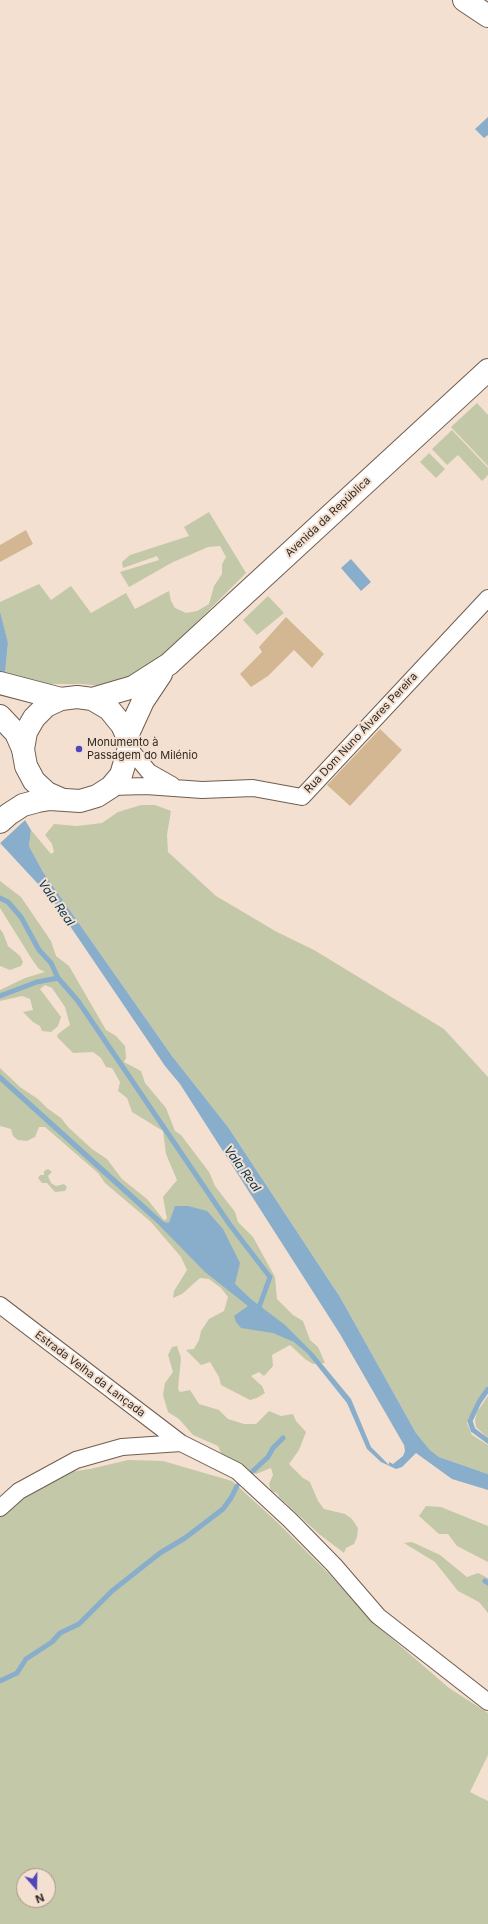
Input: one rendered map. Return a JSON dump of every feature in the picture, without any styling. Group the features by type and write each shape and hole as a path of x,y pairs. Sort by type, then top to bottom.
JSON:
{"main road":[{"path":"464,0 488,16"},
{"name":"Avenida da República","path":"128,742 143,701 154,682 169,664 488,370"},
{"name":"Avenida da República","path":"92,700 133,687 169,664"},
{"path":"0,683 61,699"},
{"path":"77,697 92,700 109,709 122,724 128,742 121,774 111,787 97,796 80,801 38,801 23,805 4,818 23,782 26,732 34,718 46,706 61,699 77,697"},
{"path":"0,716 16,733 34,781 47,793 63,800"}],"street":[{"name":"Rua Dom Nuno Álvares Pereira","path":"111,787 146,786 202,790 253,788 302,798 488,598"},
{"name":"Rua Dom Nuno Álvares Pereira","path":"128,742 149,772 164,782 181,789"},
{"name":"Estrada Velha da Lançada","path":"0,1305 180,1443 237,1471 290,1520 323,1554 378,1616 488,1702"},
{"path":"0,1508 19,1491 76,1460 122,1447 180,1443"}],"green space":[{"path":"477,403 488,415 488,466 451,427"},
{"path":"452,430 488,468 488,475 482,481 458,455 447,465 432,449"},
{"path":"429,453 445,469 436,478 420,462"},
{"path":"209,512 246,573 150,669 110,687 82,684 41,684 5,674 8,644 0,611 0,602 39,584 51,600 71,586 91,613 126,593 135,609 169,591 171,601 175,608 186,613 197,611 209,604 214,586 222,574 222,564 226,557 220,546 208,547 173,562 129,587 120,572 159,560 157,556 123,568 122,562 130,555 189,536 184,527"},
{"path":"268,596 284,613 257,635 243,620"},
{"path":"141,805 155,805 171,811 167,835 168,852 216,896 277,932 314,950 444,1029 488,1077 488,1385 477,1402 467,1423 472,1435 488,1445 488,1474 439,1457 430,1450 416,1433 340,1297 228,1127 172,1056 43,872 29,846 31,830 51,854 54,852 52,844 45,835 54,824 77,826 102,823 118,812"},
{"path":"0,881 21,897 51,941 56,956 69,966 106,1030 116,1036 125,1046 126,1058 124,1062 141,1071 145,1083 166,1108 175,1131 181,1135 209,1172 215,1186 235,1212 238,1222 253,1237 275,1277 277,1299 293,1315 303,1321 310,1340 318,1347 325,1363 313,1364 305,1359 290,1345 272,1355 273,1366 264,1376 259,1372 251,1376 262,1386 265,1393 257,1398 250,1400 221,1385 219,1377 210,1362 201,1365 186,1350 194,1349 199,1340 201,1331 209,1319 224,1311 228,1297 221,1288 209,1279 200,1278 182,1294 173,1298 174,1291 187,1270 181,1257 151,1222 105,1183 98,1173 45,1127 39,1127 35,1137 27,1141 18,1140 13,1136 11,1129 0,1126 0,1068 20,1087 38,1099 47,1108 61,1118 68,1127 92,1149 107,1159 122,1179 147,1199 164,1220 167,1219 163,1197 177,1180 166,1154 163,1131 132,1112 127,1098 118,1091 120,1082 112,1068 106,1067 101,1058 93,1052 73,1053 57,1037 58,1034 70,1025 65,1007 52,988 45,985 40,989 61,1017 58,1026 51,1032 42,1031 40,1026 33,1022 23,1012 33,1010 30,999 22,996 0,1001 0,990 25,978 45,972 39,969 33,961 0,908"},
{"path":"0,929 8,946 20,956 23,962 21,966 10,970 0,966"},
{"path":"48,1169 52,1172 48,1176 51,1183 56,1186 64,1184 67,1187 65,1191 55,1192 47,1183 42,1183 38,1178 40,1175 44,1175 44,1171"},
{"path":"177,1346 181,1358 178,1389 180,1392 190,1390 199,1404 219,1410 228,1419 244,1424 256,1424 269,1411 281,1416 293,1414 296,1421 306,1432 299,1450 289,1464 303,1478 310,1482 318,1501 324,1509 345,1514 352,1519 358,1528 357,1537 354,1544 346,1548 344,1553 319,1534 280,1498 277,1493 271,1491 269,1484 273,1475 271,1468 256,1474 247,1470 221,1453 218,1446 193,1435 179,1419 168,1412 163,1395 165,1383 173,1372 168,1355 172,1347"},
{"path":"488,1396 488,1438 476,1427 475,1420 477,1412"},
{"path":"128,1460 163,1461 232,1481 277,1522 330,1575 375,1624 449,1688 488,1713 488,1755 470,1792 488,1801 488,1924 0,1924 0,1517 20,1499 63,1473 90,1469"},
{"path":"426,1506 441,1507 488,1526 488,1562 457,1546 448,1534 439,1534 419,1516"},
{"path":"412,1542 440,1555 467,1577 478,1573 488,1578 488,1613 479,1602 458,1591 435,1562 404,1543"}],"water":[{"path":"488,117 488,135 484,138 475,129"},
{"path":"351,559 371,582 361,591 341,568"},
{"path":"0,611 8,643 5,674 0,671"},
{"name":"Vala Real","path":"25,820 31,830 29,846 43,872 172,1056 228,1127 340,1297 416,1433 430,1450 439,1457 488,1474 488,1490 452,1479 416,1453 402,1467 396,1469 381,1462 367,1449 347,1403 307,1353 294,1342 273,1333 241,1328 236,1322 234,1316 248,1306 205,1272 159,1225 0,1081 0,1074 164,1222 169,1223 175,1206 188,1206 207,1211 223,1229 240,1263 235,1284 252,1300 285,1325 313,1353 351,1399 371,1447 389,1465 389,1462 393,1464 403,1456 405,1451 404,1445 340,1334 180,1084 165,1066 51,898 0,843"}],"pier":[{"path":"24,818 27,818 0,843 0,840"}],"building":[{"path":"26,530 33,544 0,562 0,545"},
{"path":"286,617 324,654 312,668 294,650 268,676 251,687 240,674 262,652 259,647"},
{"path":"380,729 402,750 350,806 327,785"}],"waterway":[{"path":"0,898 8,902 21,917 39,950 51,963 58,978"},
{"path":"0,996 37,982 58,978 78,1001 230,1225 270,1277 258,1310"},
{"path":"488,1389 479,1402 470,1421 473,1430 488,1441"},
{"path":"253,1471 268,1457 273,1448 283,1438"},
{"path":"0,1681 17,1673 26,1659 52,1642 60,1633 79,1624 112,1591 160,1553 185,1538 223,1509 237,1486"}],"place":[{"name":"Monumento à Passagem do Milénio","path":"79,749"}]}
